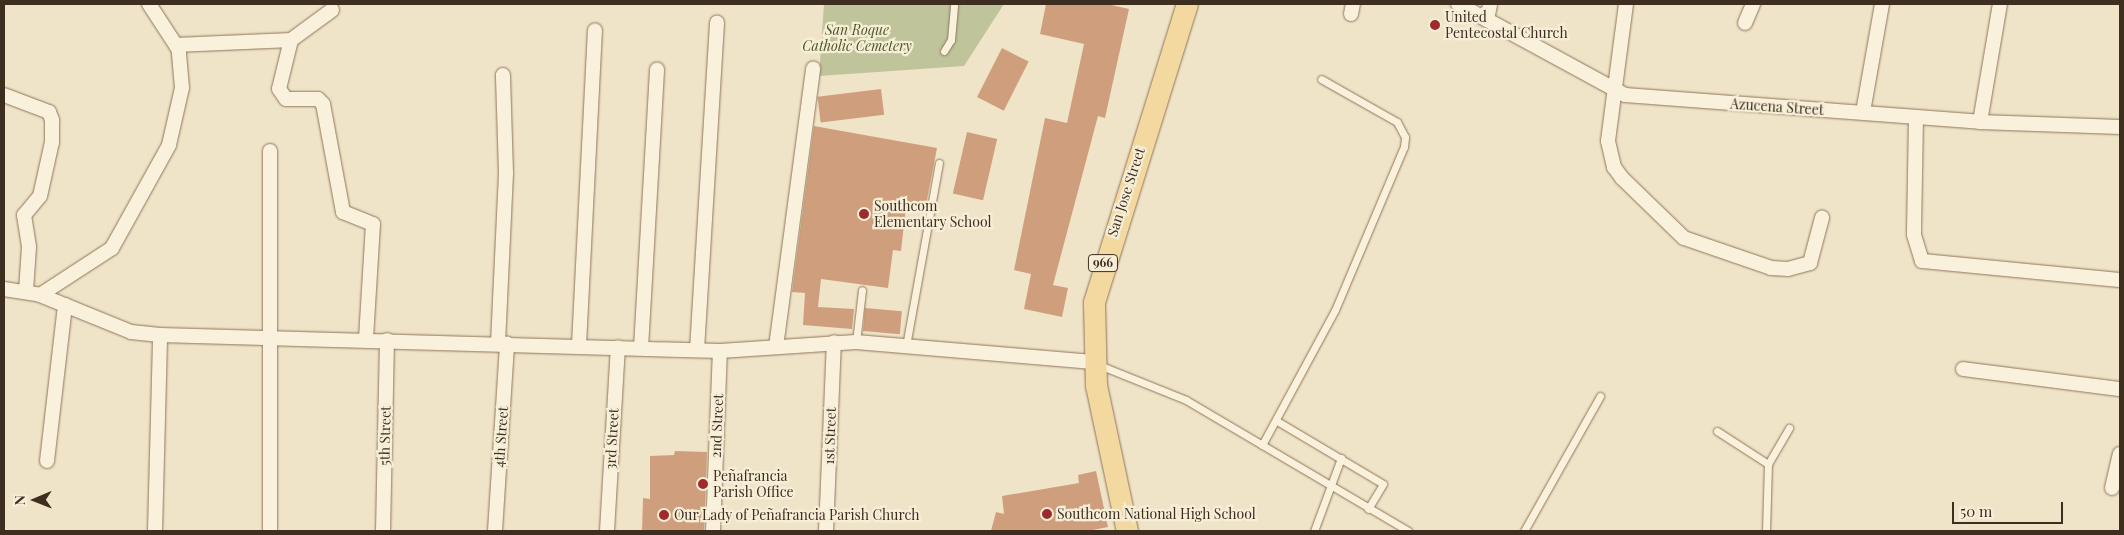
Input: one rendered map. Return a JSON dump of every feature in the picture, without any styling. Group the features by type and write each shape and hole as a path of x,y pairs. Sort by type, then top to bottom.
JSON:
{"main road":[{"name":"San Jose Street","path":"1128,531 1100,414 1093,362 1094,302 1099,273 1186,4"}],"street":[{"path":"40,295 112,248 157,171 169,145 182,88 176,45 150,4"},
{"name":"Azucena Street","path":"1458,4 1616,92 1980,122 2120,127"},
{"path":"1488,20 1490,4"},
{"path":"1626,4 1616,92 1608,141 1614,168 1684,238 1726,255 1788,270 1810,263 1822,218"},
{"path":"1745,23 1753,4"},
{"path":"1863,112 1882,4"},
{"path":"1980,122 2000,4"},
{"path":"176,45 291,40 332,10"},
{"path":"697,350 717,23"},
{"path":"579,345 596,30"},
{"path":"291,40 280,96 318,100 323,104 343,212 351,218 367,220 375,230 366,339"},
{"path":"776,347 813,68"},
{"path":"641,348 657,69"},
{"name":"4th Street","path":"495,531 503,343 506,173 503,75"},
{"path":"4,95 49,112 52,120 52,142 40,196 24,215 29,246 26,291"},
{"path":"1916,117 1914,235 1922,261 2120,280"},
{"path":"270,152 270,531"},
{"path":"4,289 26,291 40,295 131,332 160,335 579,345 720,351 856,342 1093,362"},
{"path":"47,461 64,305"},
{"path":"155,531 160,335"},
{"name":"5th Street","path":"383,531 386,340"},
{"name":"1st Street","path":"826,531 834,342"},
{"name":"3rd Street","path":"607,531 618,347"},
{"name":"2nd Street","path":"713,531 720,351"},
{"path":"1963,369 2120,390"},
{"path":"2112,488 2120,454"}],"lane":[{"path":"944,52 951,40 954,4"},
{"path":"1262,445 1277,421 1335,310 1405,142 1397,122 1321,80"},
{"path":"906,346 939,163"},
{"path":"856,342 862,290"},
{"path":"1093,362 1186,400 1408,531"},
{"path":"1524,531 1600,396"},
{"path":"1277,421 1383,484 1368,509"},
{"path":"1766,531 1768,464 1789,428"},
{"path":"1717,431 1768,464"},
{"path":"1314,531 1341,458"}],"green space":[{"name":"San Roque Catholic Cemetery","path":"824,4 1004,4 964,66 819,76"}],"building":[{"path":"1046,4 1107,4 1129,9 1105,118 1098,116 1053,285 1068,288 1062,317 1024,309 1031,274 1014,270 1045,118 1067,123 1084,44 1040,34"},
{"path":"1002,48 1029,62 1004,111 977,97"},
{"path":"881,89 884,115 821,123 817,97"},
{"path":"814,126 937,148 925,210 906,207 901,251 893,250 888,288 821,279 818,307 854,309 852,329 803,325 805,293 792,292"},
{"path":"967,132 997,139 983,200 953,193"},
{"path":"865,308 902,311 900,334 863,331"},
{"path":"675,451 707,452 704,531 642,531 643,498 650,499 650,456 674,455"},
{"name":"Southcom National High School","path":"1096,471 1108,527 1088,531 991,531 996,512 1004,514 1002,496 1079,483 1078,475"}],"place":[{"name":"United Pentecostal Church","path":"1435,25"},
{"name":"Southcom Elementary School","path":"864,214"},
{"name":"Peñafrancia Parish Office","path":"703,484"},
{"name":"Southcom National High School","path":"1047,514"},
{"name":"Our Lady of Peñafrancia Parish Church","path":"664,515"}]}
